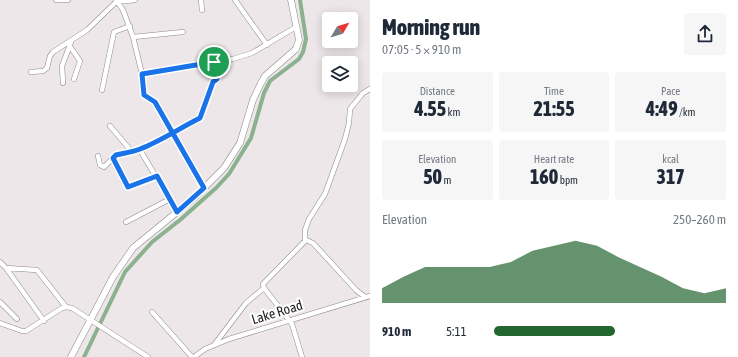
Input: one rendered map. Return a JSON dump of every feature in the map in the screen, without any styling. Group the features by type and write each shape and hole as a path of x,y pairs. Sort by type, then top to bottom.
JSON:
{"main road":[{"path":"71,357 113,277 133,248 204,188 224,168 240,144 253,100 265,76 296,49 299,40 291,0"}],"street":[{"path":"56,0 68,0"},
{"path":"31,72 43,71 47,68 50,56 53,52 70,43 87,30 116,1 135,0"},
{"path":"201,0 202,10"},
{"path":"236,0 267,45"},
{"path":"116,1 123,10 130,26 142,74 144,95 155,102 204,188"},
{"path":"102,90 114,32 130,26"},
{"path":"142,74 214,62 252,53 296,27"},
{"path":"133,37 183,32"},
{"path":"70,43 80,61 74,79"},
{"path":"63,83 62,66 70,43"},
{"path":"98,156 102,166 104,167 116,155 140,150 200,118 213,82 217,79 214,62"},
{"path":"302,357 292,324 264,288 263,284 305,241 305,230 309,219 325,194 340,147 345,139 349,123 350,109 363,93 370,89"},
{"path":"110,126 132,152"},
{"path":"140,150 157,176 177,212"},
{"path":"113,158 128,187 157,176"},
{"path":"126,222 170,199"},
{"path":"305,241 306,240 313,243 356,290 368,297"},
{"path":"0,262 6,268 44,321"},
{"path":"6,268 37,270 66,306 72,308 148,357"},
{"path":"214,346 246,304 264,288"},
{"name":"Lake Road","path":"193,357 214,346 288,320 368,297"},
{"path":"0,302 17,319"},
{"path":"0,323 22,332 44,321 66,306"},
{"path":"152,312 193,357"}],"waterway":[{"path":"84,357 125,272 152,242 180,220 216,188 229,174 251,138 264,93 270,81 299,59 303,52 306,39 300,0"}],"route":[{"path":"214,62 142,74 142,88 144,95 155,102 172,132 197,178 204,188 177,212 157,176 131,188 128,187 113,158 116,155 140,150 172,132 200,118 213,82 217,79 214,62"}]}
